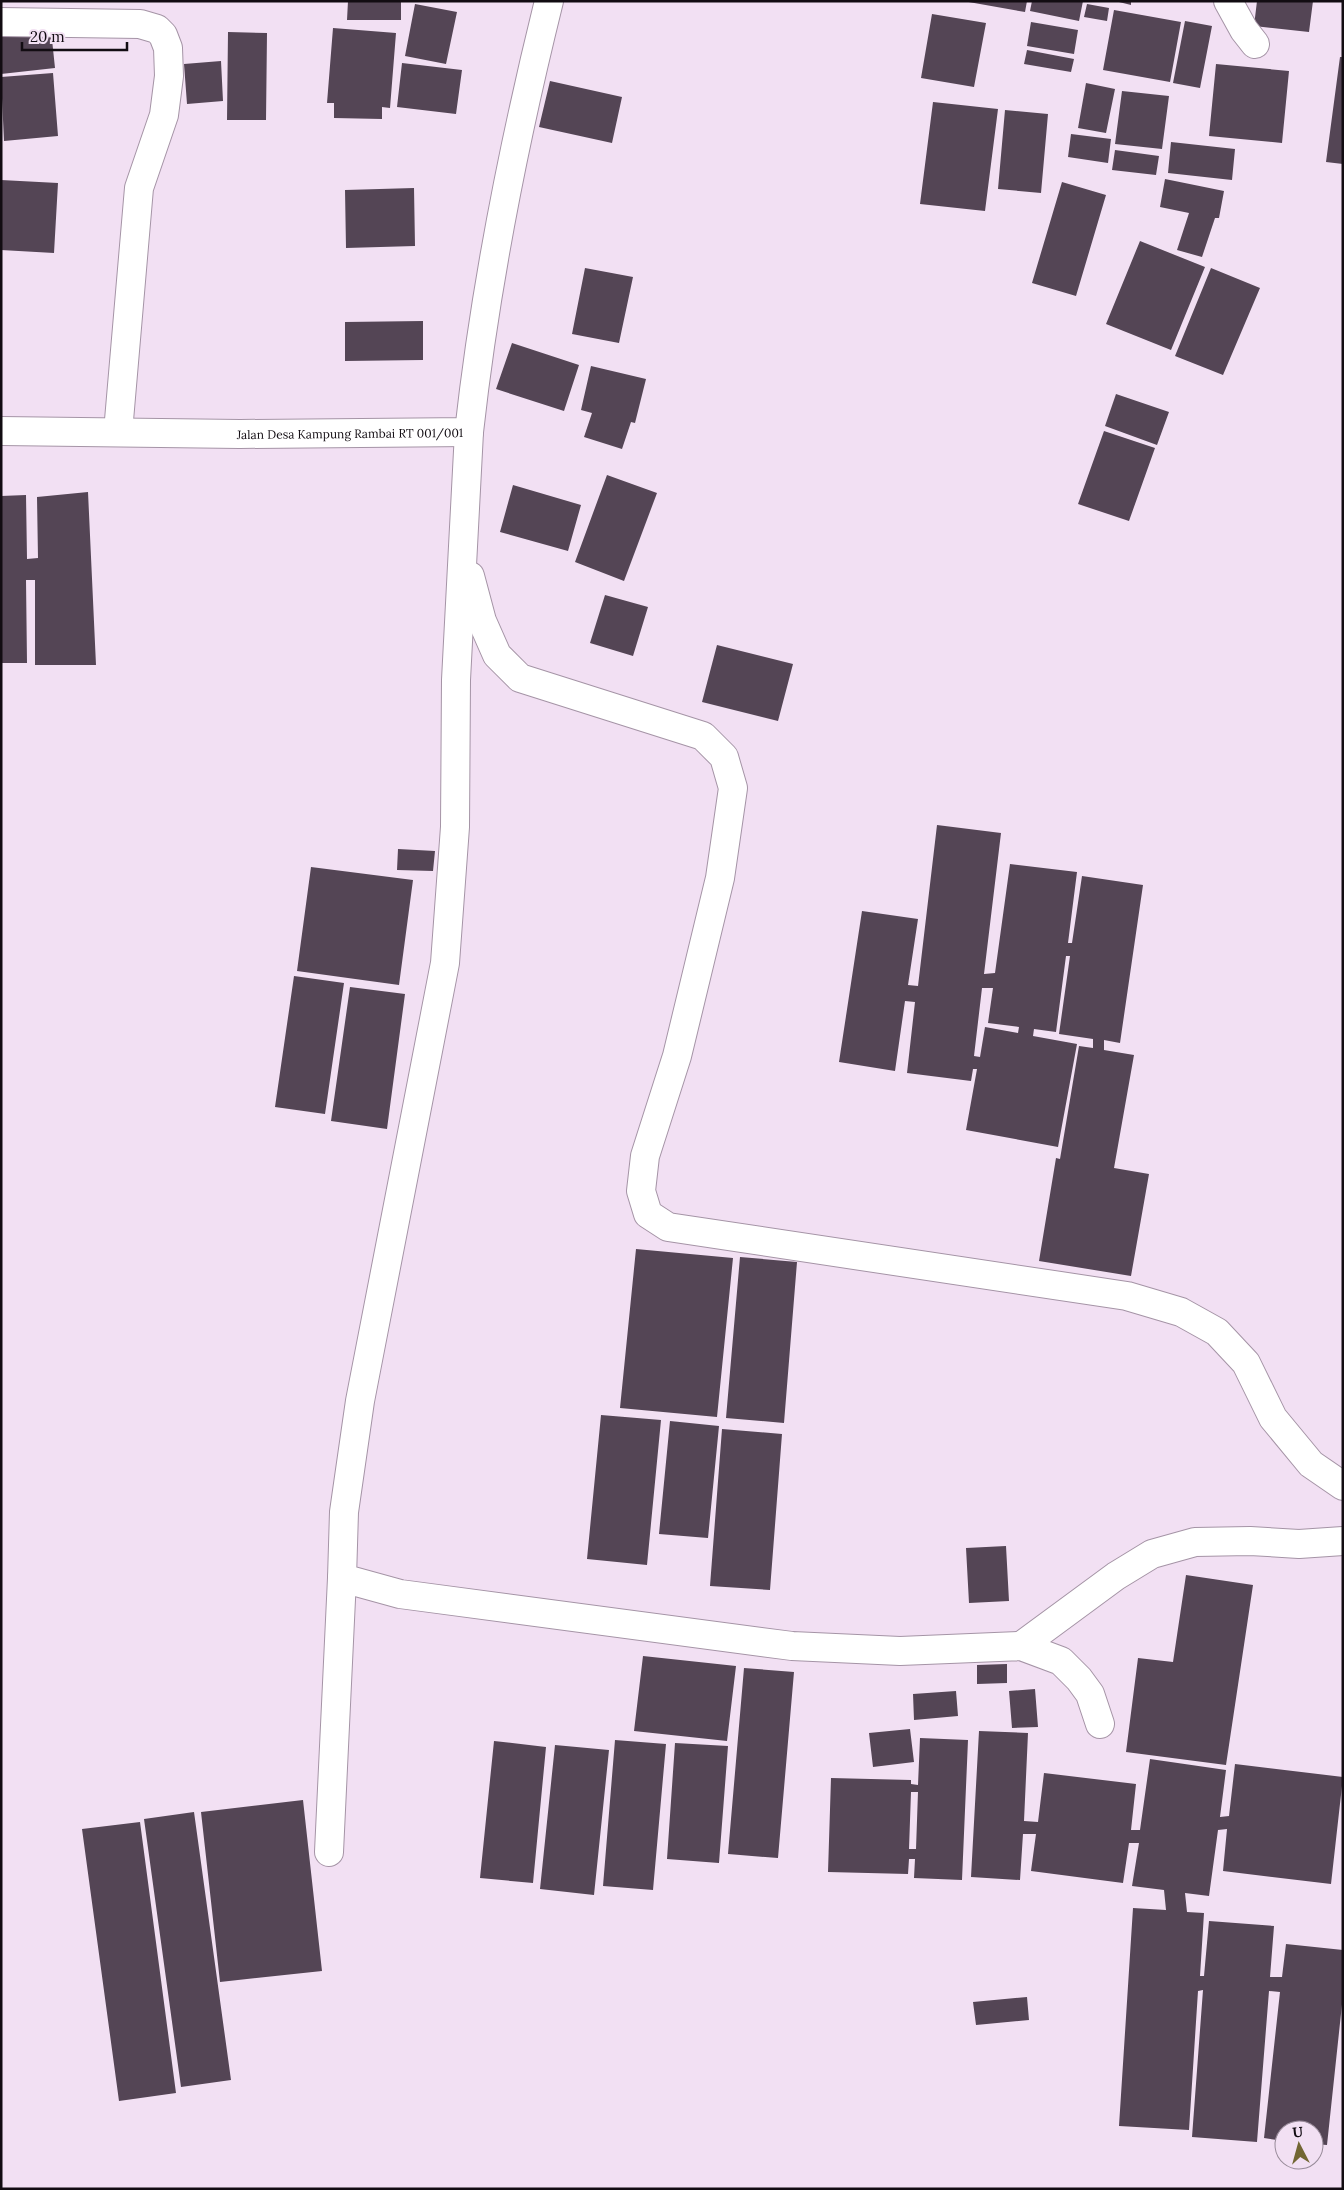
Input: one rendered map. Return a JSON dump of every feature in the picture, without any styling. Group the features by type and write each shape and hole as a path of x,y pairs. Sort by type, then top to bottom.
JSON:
{"street":[{"name":"Jalan Desa Kampung Rambai RT 001/001","path":"1,431 240,434 469,432 476,371 493,265 548,1"},
{"path":"1228,1 1244,30 1255,44"},
{"path":"1,22 140,24 157,29 163,35 168,48 169,76 164,115 139,188 118,432"},
{"path":"329,1852 344,1512 360,1401 445,963 455,827 456,680 469,432"},
{"path":"464,554 482,621 497,655 520,678 702,736 724,757 733,788 720,878 677,1056 644,1156 641,1191 648,1214 668,1227 1117,1295 1181,1312 1217,1332 1223,1338 1246,1363 1273,1418 1311,1464 1343,1486"},
{"path":"1022,1646 1116,1576 1152,1554 1195,1542 1299,1544 1343,1541"},
{"path":"342,1578 400,1594 792,1646 900,1651 1022,1646 1061,1661 1079,1679 1090,1694 1100,1724"}],"building":[{"path":"348,1 401,1 401,20 347,20"},
{"path":"963,1 1027,1 1025,12"},
{"path":"1032,1 1083,1 1079,21 1030,11"},
{"path":"1115,1 1131,1 1131,5"},
{"path":"1257,1 1313,1 1309,32 1254,26"},
{"path":"415,4 457,12 446,64 405,56"},
{"path":"1087,4 1109,8 1107,21 1084,17"},
{"path":"1114,10 1181,22 1170,82 1103,70"},
{"path":"932,14 986,23 974,87 921,78"},
{"path":"1185,21 1212,26 1200,88 1173,83"},
{"path":"1031,22 1078,30 1074,54 1027,46"},
{"path":"333,28 396,33 390,108 382,107 382,119 334,118 334,103 327,103"},
{"path":"51,30 55,68 1,74 1,35"},
{"path":"228,32 267,33 266,120 227,120"},
{"path":"1027,50 1074,59 1071,72 1024,64"},
{"path":"1340,57 1343,57 1343,164 1326,162"},
{"path":"221,61 223,101 187,104 184,64"},
{"path":"402,63 462,70 456,114 397,107"},
{"path":"1216,64 1289,71 1282,143 1209,136"},
{"path":"53,73 58,136 4,141 1,77"},
{"path":"550,81 622,97 612,143 539,127"},
{"path":"1086,83 1115,89 1106,133 1078,128"},
{"path":"1122,91 1169,96 1162,149 1115,144"},
{"path":"933,102 998,109 985,211 920,204"},
{"path":"1005,110 1048,114 1041,193 998,189"},
{"path":"1071,134 1111,139 1108,163 1068,157"},
{"path":"1171,142 1235,149 1232,180 1168,173"},
{"path":"1115,150 1159,156 1156,175 1112,170"},
{"path":"1165,179 1224,191 1219,218 1215,218 1202,257 1177,250 1189,213 1160,207"},
{"path":"1,180 58,183 54,253 1,250"},
{"path":"1062,182 1106,195 1076,296 1032,283"},
{"path":"414,188 415,246 346,248 345,190"},
{"path":"1140,241 1205,267 1171,350 1106,324"},
{"path":"585,268 633,277 619,343 572,334"},
{"path":"1211,268 1260,288 1223,375 1175,356"},
{"path":"423,321 423,360 345,361 345,322"},
{"path":"512,343 579,365 564,411 496,389"},
{"path":"591,366 646,379 635,423 631,422 622,449 584,437 592,413 581,410"},
{"path":"1116,394 1169,412 1157,445 1105,426"},
{"path":"1104,431 1155,448 1129,521 1078,504"},
{"path":"607,475 657,493 624,581 575,562"},
{"path":"513,485 581,505 568,551 500,532"},
{"path":"88,492 96,665 35,665 35,580 26,580 27,663 1,663 1,496 26,495 27,559 38,558 37,497"},
{"path":"605,595 648,607 633,656 590,643"},
{"path":"717,645 793,664 778,721 702,702"},
{"path":"937,825 1001,833 984,974 995,973 1010,864 1077,872 1068,943 1072,943 1082,876 1143,885 1120,1043 1104,1040 1104,1050 1134,1055 1114,1168 1149,1174 1131,1276 1039,1261 1056,1158 1060,1159 1079,1046 1093,1048 1093,1039 1059,1034 1070,956 1066,956 1056,1032 1034,1029 1033,1036 1077,1044 1058,1147 966,1130 977,1069 973,1069 971,1081 907,1073 915,1002 905,1001 895,1071 839,1062 862,911 918,919 908,985 918,986","holes":["982,988 993,988 988,1023 1019,1027 1018,1033 985,1027 980,1057 974,1056"]},
{"path":"398,849 435,851 433,871 397,870"},
{"path":"311,867 413,880 399,985 297,971"},
{"path":"294,976 344,983 325,1114 275,1107"},
{"path":"350,987 405,994 387,1129 331,1121"},
{"path":"636,1249 733,1258 717,1417 620,1408"},
{"path":"740,1257 797,1262 784,1423 726,1418"},
{"path":"601,1415 661,1420 647,1565 587,1559"},
{"path":"670,1421 719,1426 708,1538 659,1534"},
{"path":"722,1429 782,1434 770,1590 710,1586"},
{"path":"1006,1546 1009,1601 969,1603 966,1548"},
{"path":"1186,1575 1253,1585 1226,1765 1126,1752 1138,1658 1173,1662"},
{"path":"643,1656 736,1666 727,1741 634,1731"},
{"path":"1007,1664 1007,1683 977,1684 977,1665"},
{"path":"744,1668 794,1672 778,1858 728,1854"},
{"path":"1035,1689 1038,1727 1012,1728 1009,1691"},
{"path":"956,1691 958,1716 914,1720 913,1694"},
{"path":"910,1729 914,1762 873,1767 869,1733"},
{"path":"979,1731 1028,1733 1024,1821 1038,1822 1044,1773 1136,1784 1131,1830 1140,1830 1150,1759 1226,1770 1220,1817 1229,1816 1235,1764 1343,1777 1331,1884 1223,1871 1227,1829 1218,1830 1209,1896 1185,1893 1187,1912 1204,1913 1200,1976 1204,1976 1209,1921 1274,1926 1270,1977 1282,1977 1286,1944 1343,1950 1343,1995 1327,2145 1324,2145 1324,2120 1274,2120 1274,2140 1264,2138 1280,1992 1269,1991 1257,2142 1192,2137 1203,1990 1198,1991 1189,2130 1119,2126 1133,1908 1166,1910 1164,1890 1132,1886 1139,1843 1129,1843 1123,1883 1031,1871 1036,1834 1023,1834 1020,1880 971,1877"},
{"path":"920,1738 968,1740 962,1880 914,1878 915,1859 909,1859 908,1874 828,1872 831,1778 911,1780 911,1784 918,1785","holes":["911,1792 918,1792 916,1849 909,1849"]},
{"path":"615,1740 666,1744 653,1890 603,1886"},
{"path":"494,1741 546,1747 533,1883 480,1878"},
{"path":"675,1743 728,1746 719,1863 667,1859"},
{"path":"555,1745 609,1750 594,1895 540,1889"},
{"path":"303,1800 322,1971 220,1982 201,1812"},
{"path":"194,1812 231,2080 181,2087 144,1819"},
{"path":"140,1822 176,2093 119,2101 82,1829"},
{"path":"1027,1997 1029,2020 976,2025 973,2002"}]}
